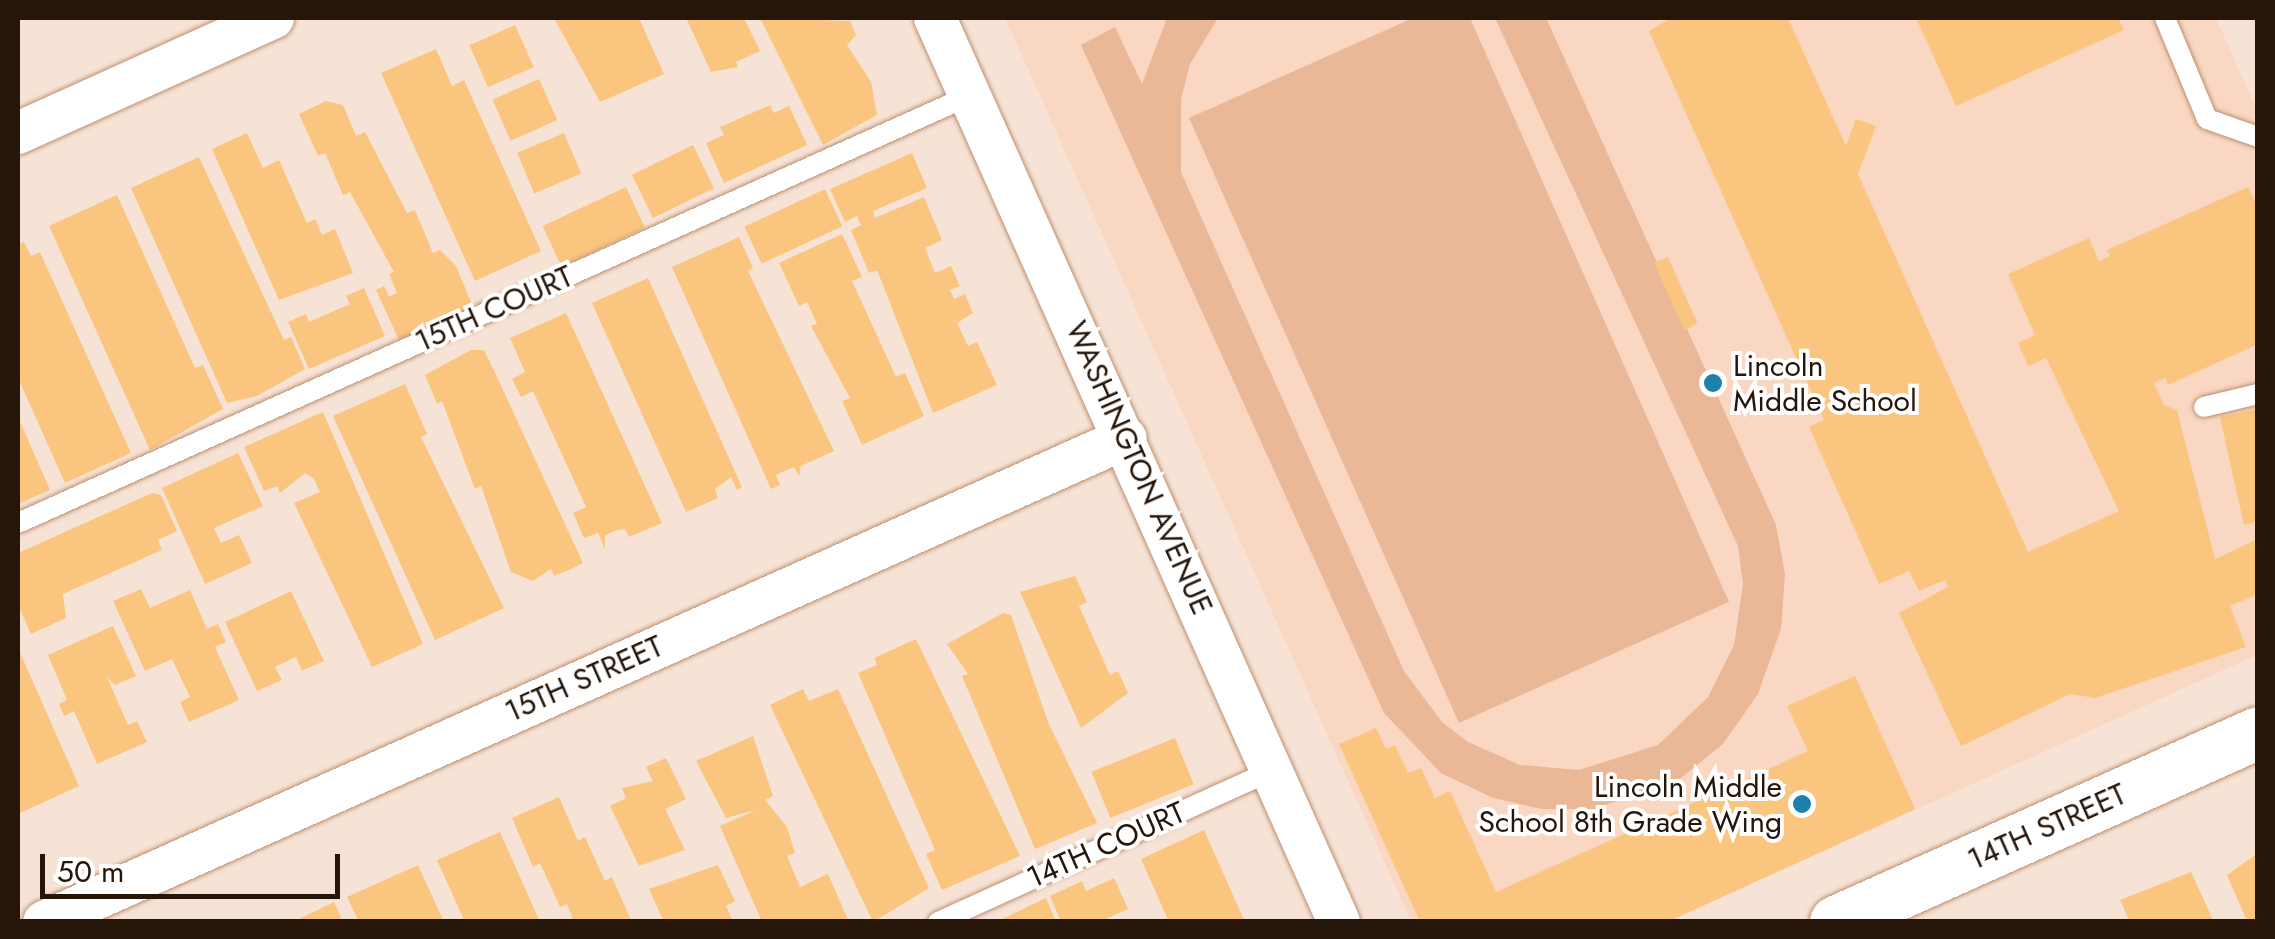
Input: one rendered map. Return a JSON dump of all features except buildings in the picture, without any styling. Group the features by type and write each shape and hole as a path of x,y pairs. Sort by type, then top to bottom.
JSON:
{"street":[{"path":"18,132 273,18"},
{"name":"WASHINGTON AVENUE","path":"935,18 1275,769 1339,922"},
{"name":"15TH STREET","path":"44,922 1126,438"},
{"name":"14TH STREET","path":"1836,922 2258,733"}],"lane":[{"path":"2164,18 2207,118 2258,138"},
{"name":"15TH COURT","path":"18,523 971,94"},
{"path":"2204,408 2258,394"},
{"name":"14TH COURT","path":"938,922 1275,769"}],"shaded area":[{"name":"Lincoln Middle School","path":"1005,18 2216,18 2257,110 2257,655 1670,921 1411,921"},
{"path":"1167,18 1218,18 1190,64 1181,99 1181,172 1404,671 1442,722 1468,742 1520,765 1579,770 1658,745 1708,697 1734,645 1743,584 1738,546 1495,18 1547,20 1776,525 1785,574 1781,629 1758,694 1723,744 1681,778 1595,809 1541,809 1493,798 1441,773 1384,713 1081,45 1115,27 1142,84"},
{"path":"1413,18 1470,18 1729,602 1459,723 1189,118"}],"place":[{"name":"Lincoln Middle School","path":"1713,383"},
{"name":"Lincoln Middle School 8th Grade Wing","path":"1802,804"}]}
